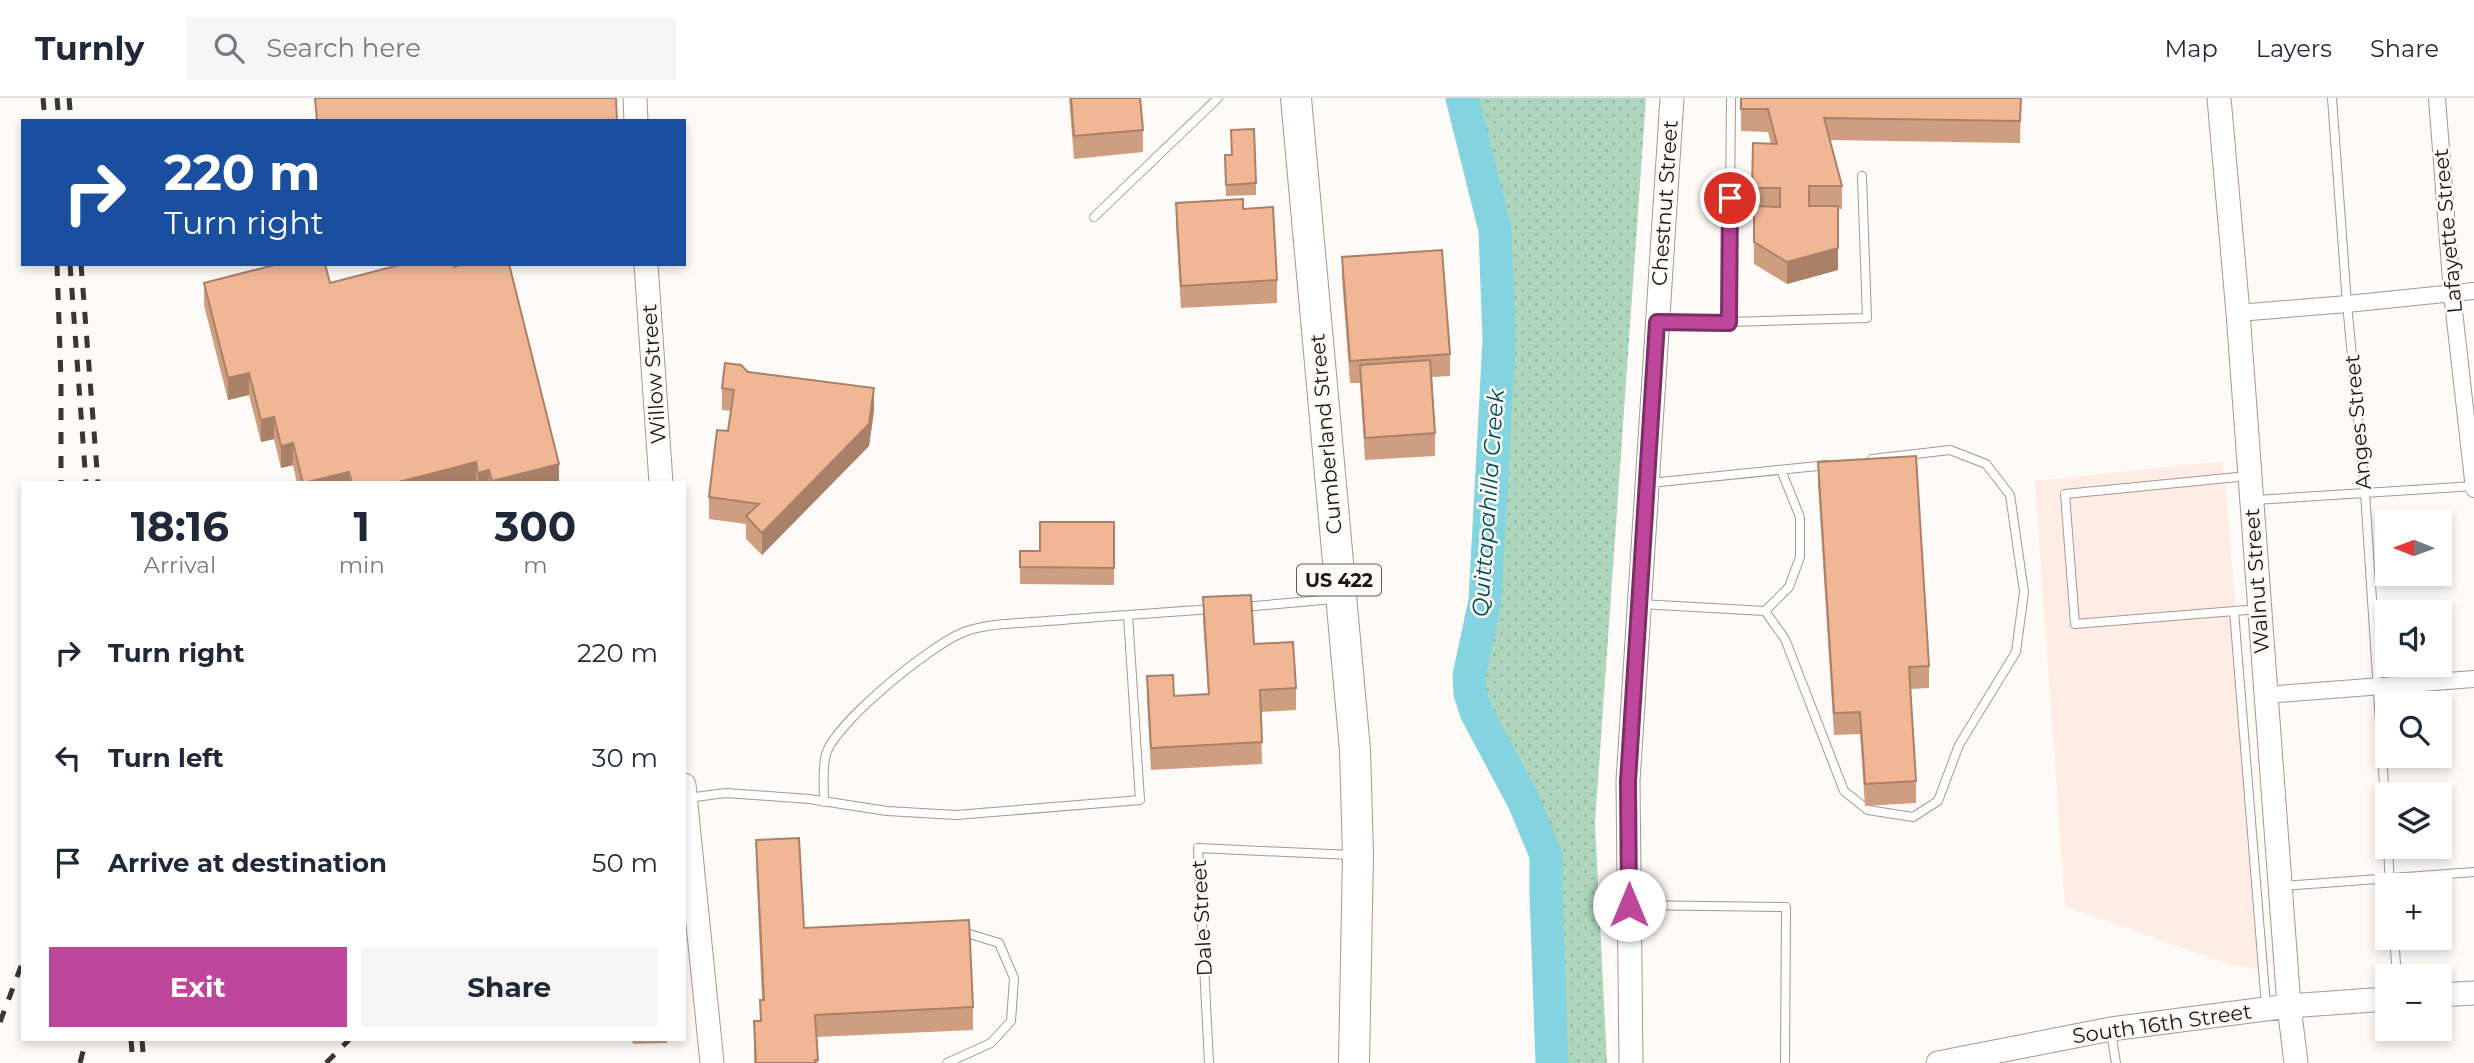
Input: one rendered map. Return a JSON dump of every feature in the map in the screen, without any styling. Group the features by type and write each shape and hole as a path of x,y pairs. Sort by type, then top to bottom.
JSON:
{"highway":[{"name":"Cumberland Street","path":"1296,98 1355,750 1358,855 1354,1063"}],"street":[{"path":"635,98 636,119"},
{"name":"Chestnut Street","path":"1631,1063 1628,781 1672,98"},
{"name":"Walnut Street","path":"2219,98 2238,313 2289,1006 2296,1063"},
{"name":"Lafayette Street","path":"2437,98 2452,293 2474,487"},
{"name":"Willow Street","path":"646,266 661,481"},
{"path":"2238,313 2474,291"},
{"path":"2265,695 2474,679"},
{"path":"686,801 712,1063"},
{"path":"2452,994 2474,993"},
{"name":"South 16th Street","path":"1943,1062 2111,1029 2289,1006 2375,1000"}],"lane":[{"path":"1094,218 1219,98"},
{"path":"1729,323 1731,98"},
{"name":"Anges Street","path":"2332,98 2347,304 2365,492 2384,782"},
{"path":"1657,322 1729,323 1867,317 1862,176"},
{"path":"1765,611 1785,639 1844,791 1868,810 1913,817 1938,800 1959,745 2017,652 2024,592 2011,495 1986,464 1951,450 1860,461"},
{"path":"1647,483 1833,464"},
{"path":"1639,604 1765,611 1789,587 1800,557 1800,517 1781,470"},
{"path":"2249,476 2065,494 2075,624 2259,609"},
{"path":"2252,500 2474,487"},
{"path":"1236,607 1341,598"},
{"path":"824,802 826,752 837,733 884,689 942,642 965,632 991,626 1222,608"},
{"path":"2234,611 2266,1009"},
{"path":"686,791 824,802 887,811 956,815 1140,800 1128,615"},
{"name":"Dale Street","path":"1209,1063 1198,848 1358,855"},
{"path":"2452,875 2474,872"},
{"path":"2280,886 2375,883"},
{"path":"1629,905 1786,908 1785,1063"},
{"path":"947,1063 991,1043 1011,1021 1014,978 999,943 960,931 949,933"},
{"path":"2111,1029 2116,1063"}],"shaded area":[{"path":"2223,461 2268,971 2228,964 2065,906 2035,481"}],"green space":[{"path":"1471,98 1646,98 1595,823 1607,1063 1565,1063 1557,852 1483,701 1479,681 1495,600 1510,332 1504,229"}],"building":[{"path":"315,98 616,98 617,119 317,119"},
{"path":"1071,98 1140,98 1143,130 1074,136"},
{"path":"1741,98 2021,98 2020,121 1824,118 1842,186 1809,186 1809,206 1838,206 1838,248 1787,262 1754,242 1754,206 1780,207 1780,188 1752,188 1753,143 1777,144 1768,109 1741,109"},
{"path":"1254,129 1256,183 1226,185 1225,155 1232,155 1231,130"},
{"path":"1243,199 1243,209 1273,207 1277,280 1181,286 1176,203"},
{"path":"1442,250 1450,354 1350,361 1342,257"},
{"path":"270,266 326,266 330,283 395,266 510,266 559,464 492,481 489,470 478,473 476,462 403,481 351,481 349,472 302,481 293,443 281,446 274,417 261,420 249,373 228,378 204,283"},
{"path":"1430,360 1435,433 1365,438 1360,365"},
{"path":"725,363 741,365 748,372 874,388 869,424 762,533 746,516 759,504 709,497 717,430 728,431 734,390 722,388"},
{"path":"1916,456 1929,666 1909,667 1916,781 1865,784 1860,712 1834,713 1818,462"},
{"path":"1040,522 1114,522 1114,568 1020,567 1020,551 1040,551"},
{"path":"1251,595 1254,644 1293,642 1296,688 1260,690 1262,742 1151,748 1147,676 1173,675 1174,696 1209,694 1203,597"},
{"path":"799,838 804,928 969,920 973,1007 815,1015 818,1060 815,1060 815,1063 756,1063 754,1021 761,1021 760,1000 764,1000 756,840"}],"waterway":[{"name":"Quittapahilla Creek","path":"1462,98 1495,230 1499,341 1485,601 1469,676 1470,693 1476,712 1524,802 1546,855 1552,1063"},
{"name":"Quittapahilla Creek","path":"1464,106 1468,98"}],"railway":[{"path":"43,98 45,119"},
{"path":"57,98 59,119"},
{"path":"69,98 71,119"},
{"path":"57,266 61,481"},
{"path":"70,266 86,481"},
{"path":"81,266 98,481"},
{"path":"0,1022 21,966"},
{"path":"80,1063 86,1041"},
{"path":"131,1041 133,1063"},
{"path":"142,1041 144,1063"},
{"path":"326,1063 348,1041"}],"route":[{"path":"1629,905 1628,781 1657,322 1729,323 1730,198"}]}
